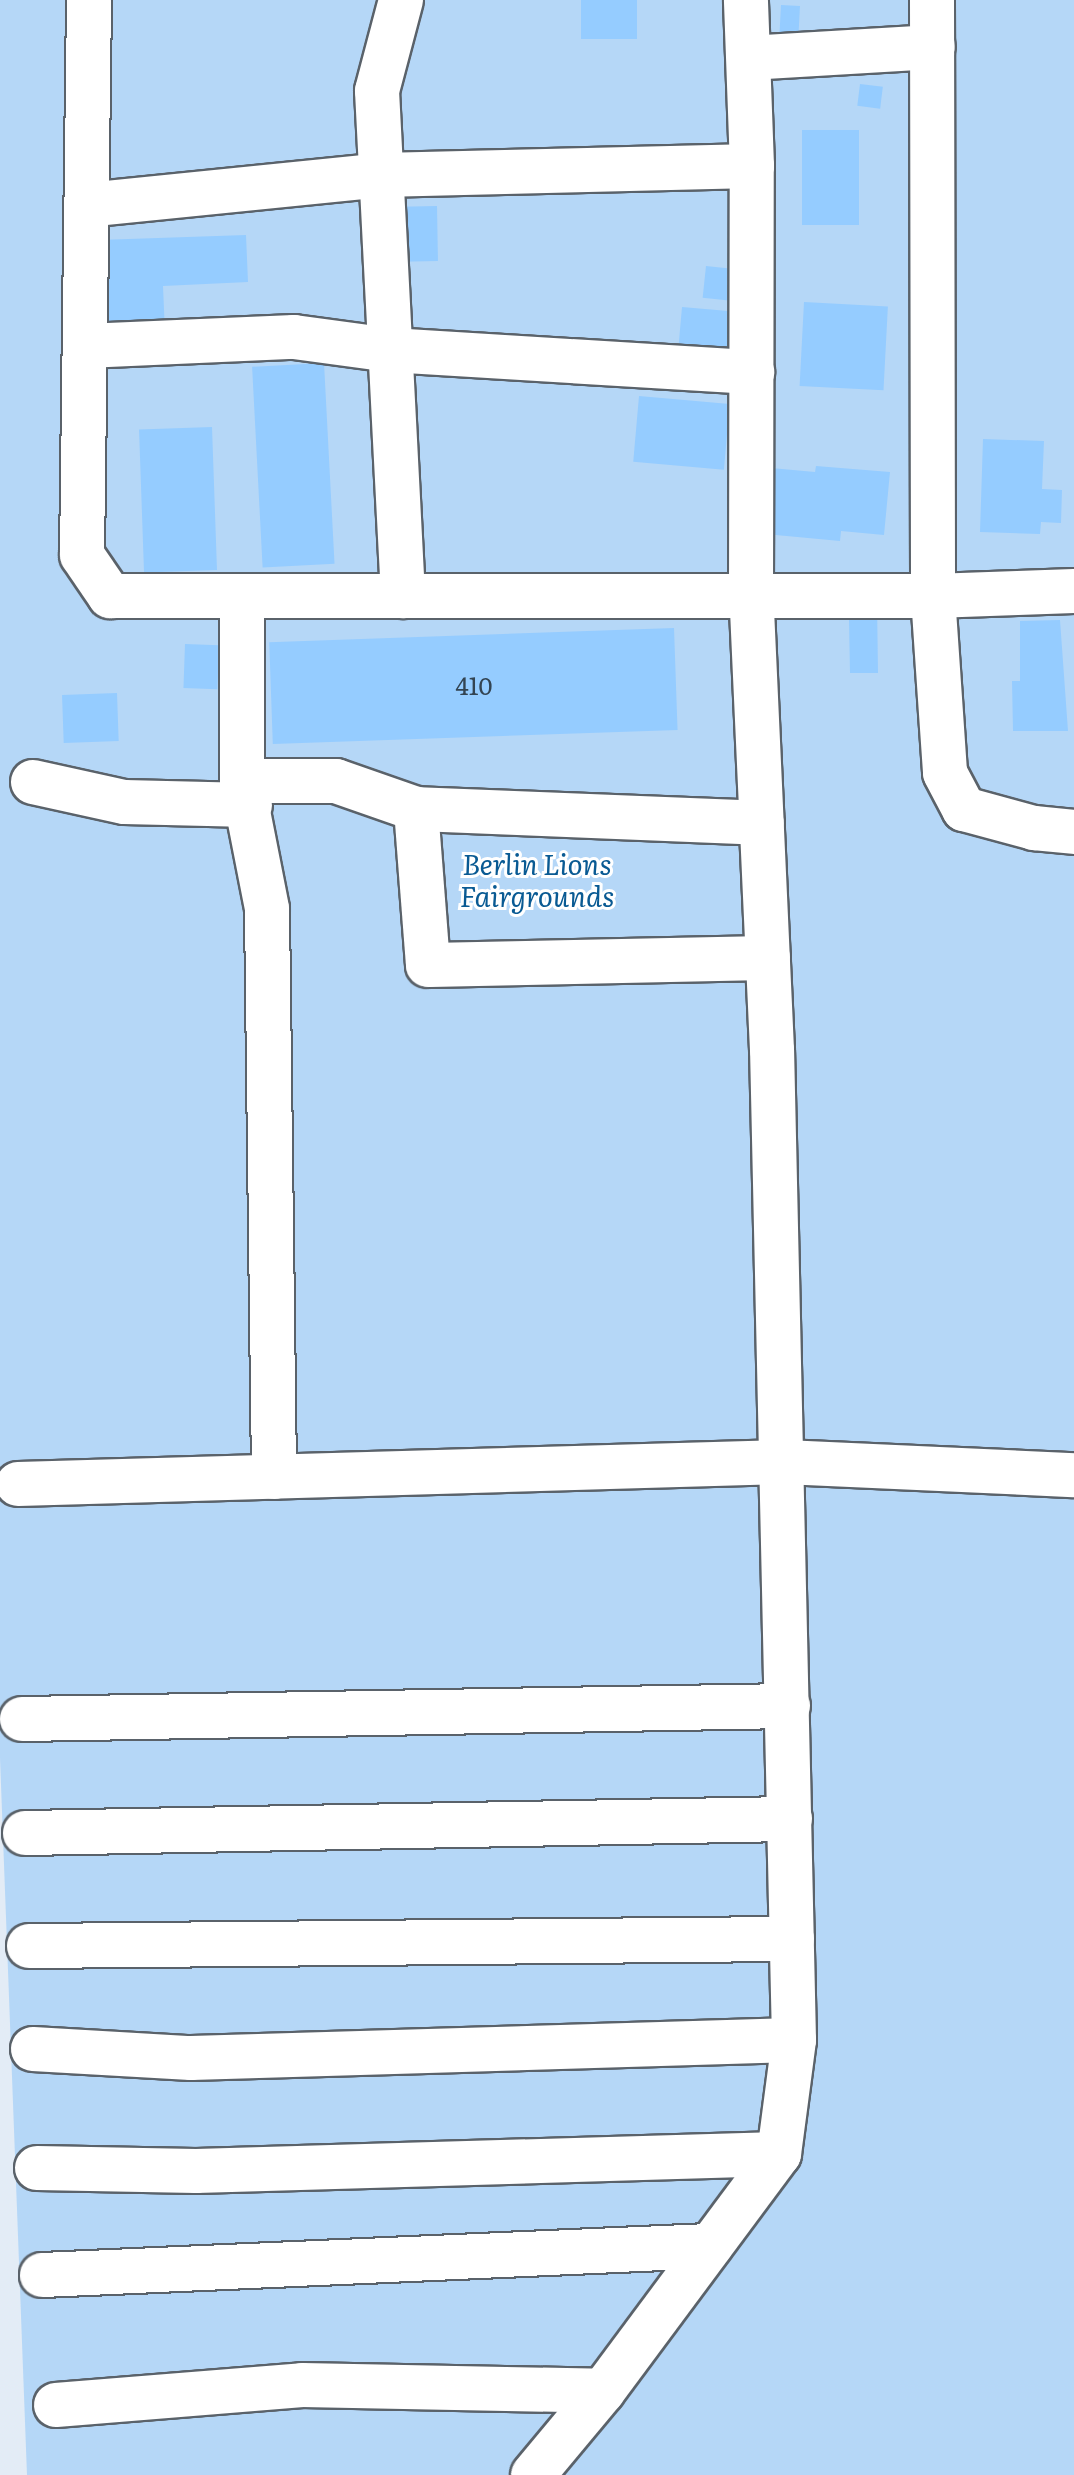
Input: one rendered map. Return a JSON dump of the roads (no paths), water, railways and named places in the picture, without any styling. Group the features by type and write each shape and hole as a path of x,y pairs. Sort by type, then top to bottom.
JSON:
{"lane":[{"path":"89,0 82,555 110,596 933,596 1074,591"},
{"path":"401,0 377,91 403,596"},
{"path":"533,2475 603,2391 779,2154 794,2040 784,1462 768,958 751,595 752,166 746,0"},
{"path":"932,0 933,596 945,773 964,809 1034,828 1074,832"},
{"path":"749,58 933,47"},
{"path":"87,205 382,175 752,166"},
{"path":"85,346 294,337 390,350 752,372"},
{"path":"242,596 246,793 267,909 274,1477"},
{"path":"33,782 124,802 246,793 336,781 416,809 762,823"},
{"path":"416,809 428,965 768,958"},
{"path":"18,1484 784,1462 1073,1472"},
{"path":"22,1719 788,1706"},
{"path":"25,1833 790,1819"},
{"path":"29,1946 792,1939"},
{"path":"33,2049 191,2058 794,2040"},
{"path":"37,2168 196,2171 779,2154"},
{"path":"42,2275 710,2246"},
{"path":"56,2405 302,2385 603,2391"}],"park label":[{"name":"Berlin Lions Fairgrounds","path":"537,879"}]}
